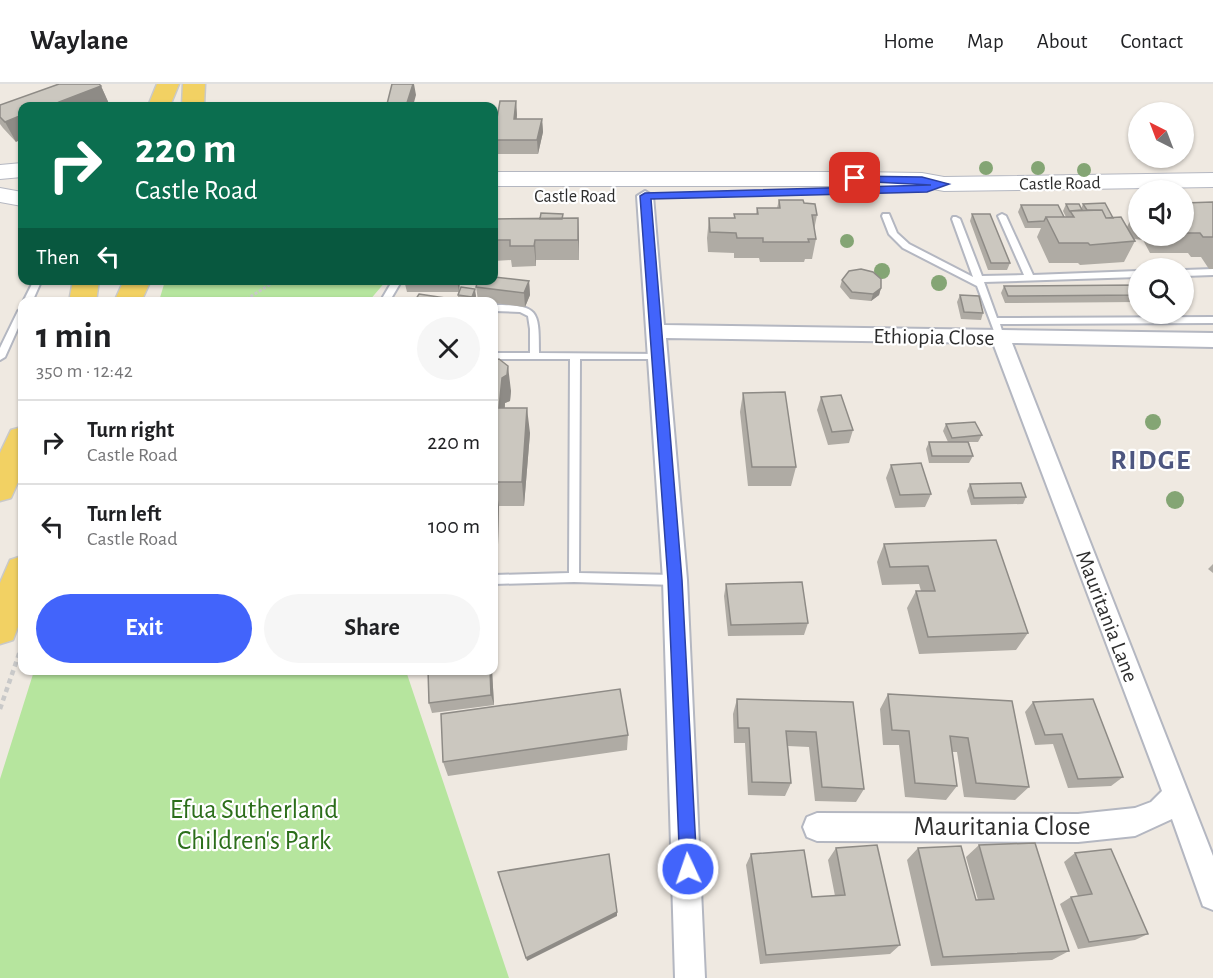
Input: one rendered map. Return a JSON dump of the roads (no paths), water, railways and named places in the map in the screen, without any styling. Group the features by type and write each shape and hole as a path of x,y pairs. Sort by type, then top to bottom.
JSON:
{"main road":[{"path":"161,102 168,84"},
{"path":"193,102 194,84"},
{"path":"0,172 18,170"},
{"name":"Castle Road","path":"498,179 855,178 922,180 944,184 1213,180"},
{"name":"Castle Road","path":"498,196 858,192 927,189 944,184"},
{"path":"0,195 18,198"},
{"path":"0,489 18,447"},
{"path":"0,629 18,581"}],"street":[{"path":"645,196 675,580 689,892 690,978"},
{"name":"Ethiopia Close","path":"656,331 997,329 1213,340"},
{"name":"Mauritania Lane","path":"997,329 1177,795 1213,896"},
{"name":"Mauritania Close","path":"817,826 1078,828 1135,822 1160,812 1177,795"}],"lane":[{"path":"886,216 893,234 906,246 980,282 1128,274"},
{"path":"1002,216 1030,278"},
{"path":"956,219 997,329 1213,320"},
{"path":"1194,273 1213,272"},
{"path":"498,308 524,308 530,311 534,318 535,355"},
{"path":"0,357 18,319"},
{"path":"498,356 658,356"},
{"path":"574,577 575,356"},
{"path":"498,580 574,577 675,580"}],"district":[{"name":"RIDGE","path":"1151,459"}],"park label":[{"name":"Efua Sutherland Children's Park","path":"254,824"}]}
